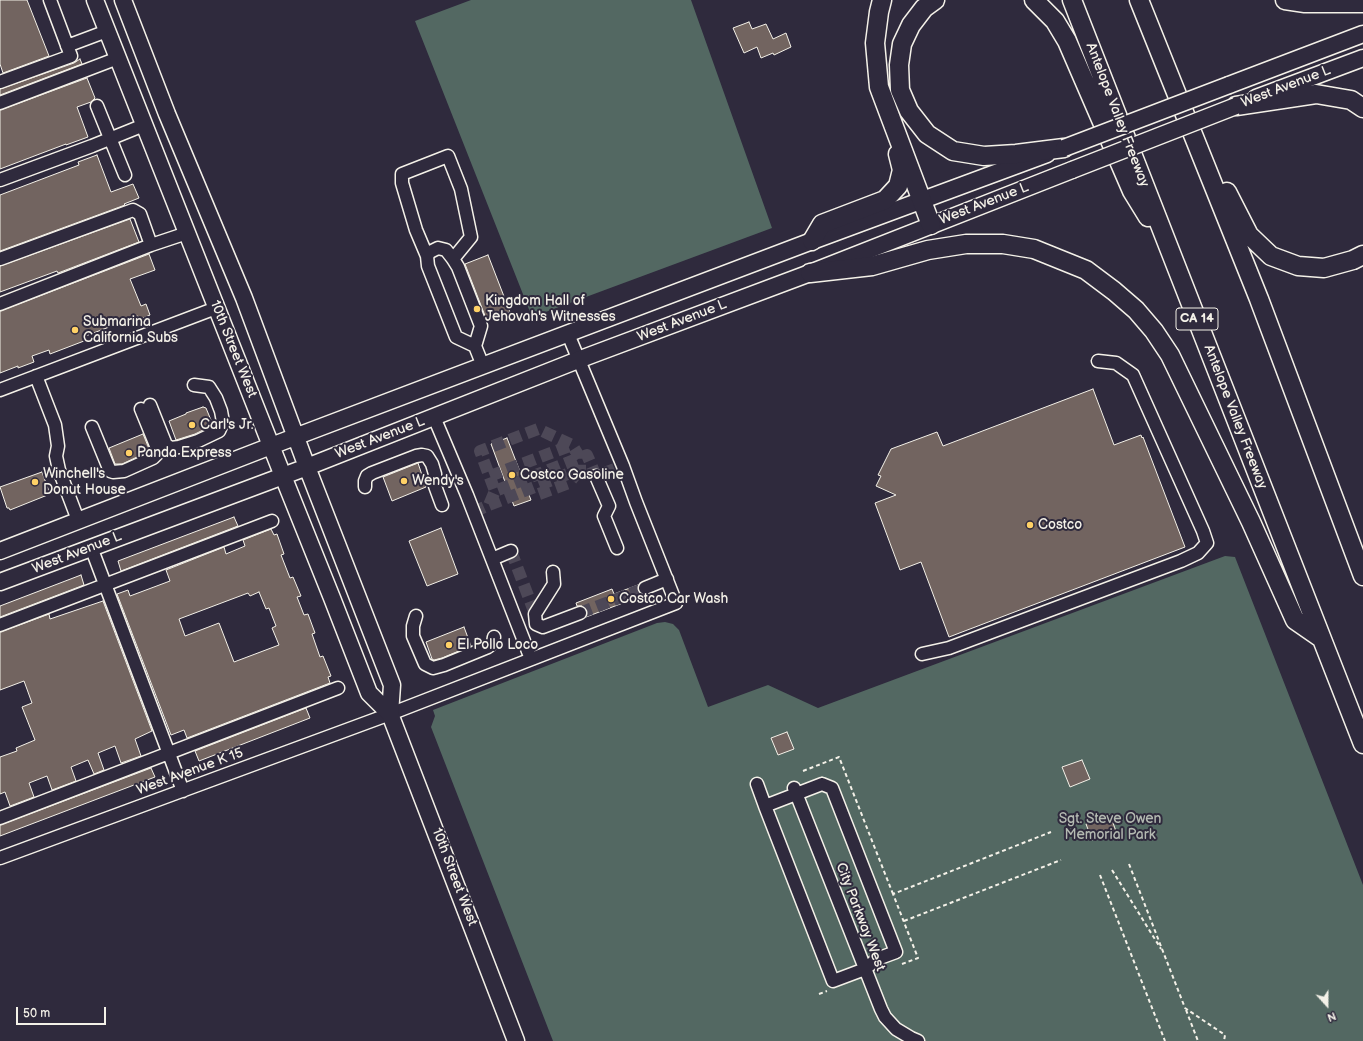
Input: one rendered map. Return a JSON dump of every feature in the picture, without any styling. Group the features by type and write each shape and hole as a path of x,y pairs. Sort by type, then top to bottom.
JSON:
{"highway":[{"path":"882,0 875,43 879,87 931,225"},
{"path":"935,0 924,8 911,25 902,44 899,65 900,90 909,111 927,134 953,151 984,156 1064,148"},
{"path":"1034,0 1055,21 1067,41 1132,191 1170,252"},
{"name":"Antelope Valley Freeway","path":"1072,0 1363,744"},
{"path":"1285,0 1305,3 1363,3"},
{"path":"1140,2 1169,50 1228,194 1249,235 1271,256 1298,266 1324,268 1353,260 1363,255"},
{"path":"1140,2 1259,299 1363,576"},
{"path":"1236,106 1316,94 1351,100 1363,108"},
{"path":"812,241 822,224 885,200 898,186 902,170 898,154 896,133"},
{"path":"810,273 872,266 928,250 966,244 1003,244 1034,249 1086,270 1136,310 1154,331 1170,355 1251,522 1295,620 1321,638"}],"main road":[{"name":"10th Street West","path":"95,0 369,693 390,714 516,1041"},
{"name":"10th Street West","path":"123,0 170,121 244,298 307,467 392,685 390,714"},
{"name":"West Avenue L","path":"0,551 271,446 1363,34"},
{"name":"West Avenue L","path":"0,582 307,467 578,360 810,273 1236,106 1363,58"}],"street":[{"path":"0,82 71,56 50,0"},
{"path":"67,46 107,31"},
{"path":"0,103 118,58"},
{"path":"97,106 125,175"},
{"path":"0,180 144,125"},
{"path":"453,259 471,237 461,189 448,156 402,174 402,183 416,230 427,256 428,266 456,337 475,346"},
{"path":"0,259 133,210 140,214 152,245"},
{"path":"0,304 152,245 187,233"},
{"path":"427,256 430,252 438,248 446,250 458,267 481,326 475,346 483,366"},
{"path":"0,390 216,308"},
{"path":"568,334 617,452 667,579 644,588"},
{"path":"922,654 949,648 1181,561 1198,553 1207,543 1204,531 1133,375 1116,363 1098,361"},
{"path":"36,376 55,425 58,446 56,456 78,520"},
{"path":"92,427 110,471 113,472 124,470 153,458 157,454 157,448 146,407 166,445 171,448 179,448 198,441 219,431 222,422 221,411 216,398 209,387 194,386"},
{"path":"434,417 532,659"},
{"path":"365,488 365,481 372,472 416,456 427,456 432,464 435,474 435,486 442,505"},
{"path":"596,476 609,506 604,516 617,548"},
{"path":"0,625 272,522"},
{"path":"91,547 183,791"},
{"path":"492,559 511,552"},
{"path":"553,572 554,584 535,614 536,624 543,627 580,613"},
{"name":"West Avenue K 15","path":"0,858 390,714 676,603 667,579"},
{"path":"416,616 413,626 413,636 425,664 433,668 488,647 493,643 494,637"},
{"path":"0,818 338,688"},
{"path":"756,784 833,981 865,969 877,959 896,952 832,788 822,784 795,791 765,806"},
{"name":"City Parkway West","path":"795,791 877,1001 885,1017 896,1028 918,1041"}],"path":[{"path":"803,771 839,757 904,921 1061,860"},
{"path":"893,894 1051,832"},
{"path":"1129,864 1198,1041"},
{"path":"1112,870 1164,954"},
{"path":"1100,875 1165,1041"},
{"path":"1185,1008 1224,1035 1224,1041"}],"green space":[{"path":"471,0 691,0 772,228 532,317 415,21"},
{"name":"Sgt. Steve Owen Memorial Park","path":"1225,556 1235,557 1363,885 1363,1041 553,1041 431,727 435,716 433,710 657,623 665,622 673,624 679,630 708,707 768,685 818,708"}],"building":[{"path":"0,0 27,0 49,56 3,73 0,64"},
{"path":"749,22 752,29 766,24 773,39 786,33 791,47 774,55 773,53 761,58 757,47 744,53 733,28"},
{"path":"80,59 82,64 0,95 0,89 74,63"},
{"path":"87,78 95,98 91,102 77,107 88,137 0,169 0,110"},
{"path":"97,155 111,192 133,184 139,198 124,204 125,205 0,251 0,195 79,165 78,162"},
{"path":"130,219 139,242 58,273 57,271 0,292 0,266"},
{"path":"149,254 155,270 130,279 141,306 146,304 150,315 139,320 138,316 83,337 84,341 50,354 49,350 32,356 34,362 0,373 0,311"},
{"path":"488,255 510,312 487,321 465,264"},
{"name":"Costco","path":"1093,389 1114,445 1141,435 1142,438 1143,437 1185,547 949,637 921,562 900,570 875,503 896,495 876,486 881,476 878,475 891,449 937,432 943,446"},
{"name":"Carl's Jr.","path":"203,407 206,408 213,425 195,434 176,440 169,421"},
{"name":"Panda Express","path":"143,434 150,451 122,464 115,464 109,448"},
{"name":"Costco Gasoline","path":"507,438 531,500 514,506 491,444"},
{"name":"Wendy's","path":"418,463 426,487 392,501 383,477"},
{"path":"42,472 50,494 10,510 7,508 0,487"},
{"path":"234,517 238,526 121,571 118,561"},
{"path":"441,528 458,574 427,586 409,541"},
{"path":"271,529 274,535 277,534 284,554 281,555 290,578 293,577 301,596 297,597 304,615 308,614 315,633 312,634 320,657 323,656 331,676 328,677 330,683 187,738 184,730 171,735 117,594 128,590 130,596 170,581 166,570 224,547 226,554 245,546 243,540","holes":["259,592 266,609 269,608 276,626 272,628 279,645 234,662 219,623 185,636 179,619 248,593 250,596"]},
{"path":"81,575 84,585 0,617 0,606"},
{"name":"Costco Car Wash","path":"638,585 638,591 644,595 586,617 587,610 582,606 577,606 576,603 612,589 614,594"},
{"path":"103,601 152,731 135,739 141,756 121,763 115,746 98,753 104,770 94,774 88,760 71,767 76,781 52,790 47,776 29,783 34,797 10,806 5,792 0,794 0,757 17,751 16,748 35,740 22,707 32,703 24,681 0,690 0,632 49,614 50,619"},
{"name":"El Pollo Loco","path":"464,627 471,646 442,658 432,659 426,642"},
{"path":"306,708 310,718 199,761 195,751"},
{"path":"787,732 794,749 778,755 771,738"},
{"path":"1082,760 1090,779 1070,787 1062,767"},
{"path":"151,768 155,777 0,836 0,825"},
{"path":"1110,815 1116,831 1092,840 1086,824"}],"tunnel":[{"path":"489,505 580,469 580,458 572,445 538,429 480,451 495,491"},
{"path":"490,476 572,445"},
{"path":"473,512 489,505 495,491 587,455 596,476 623,466"},
{"path":"539,494 569,483 580,469"},
{"path":"511,551 535,614"},
{"path":"580,613 645,588"}],"place":[{"name":"Kingdom Hall of Jehovah's Witnesses","path":"477,309"},
{"name":"Submarina California Subs","path":"75,330"},
{"name":"Carl's Jr.","path":"192,425"},
{"name":"Panda Express","path":"129,453"},
{"name":"Costco Gasoline","path":"512,475"},
{"name":"Wendy's","path":"404,481"},
{"name":"Winchell's Donut House","path":"35,482"},
{"name":"Costco","path":"1030,525"},
{"name":"Costco Car Wash","path":"611,599"},
{"name":"El Pollo Loco","path":"449,645"}]}
